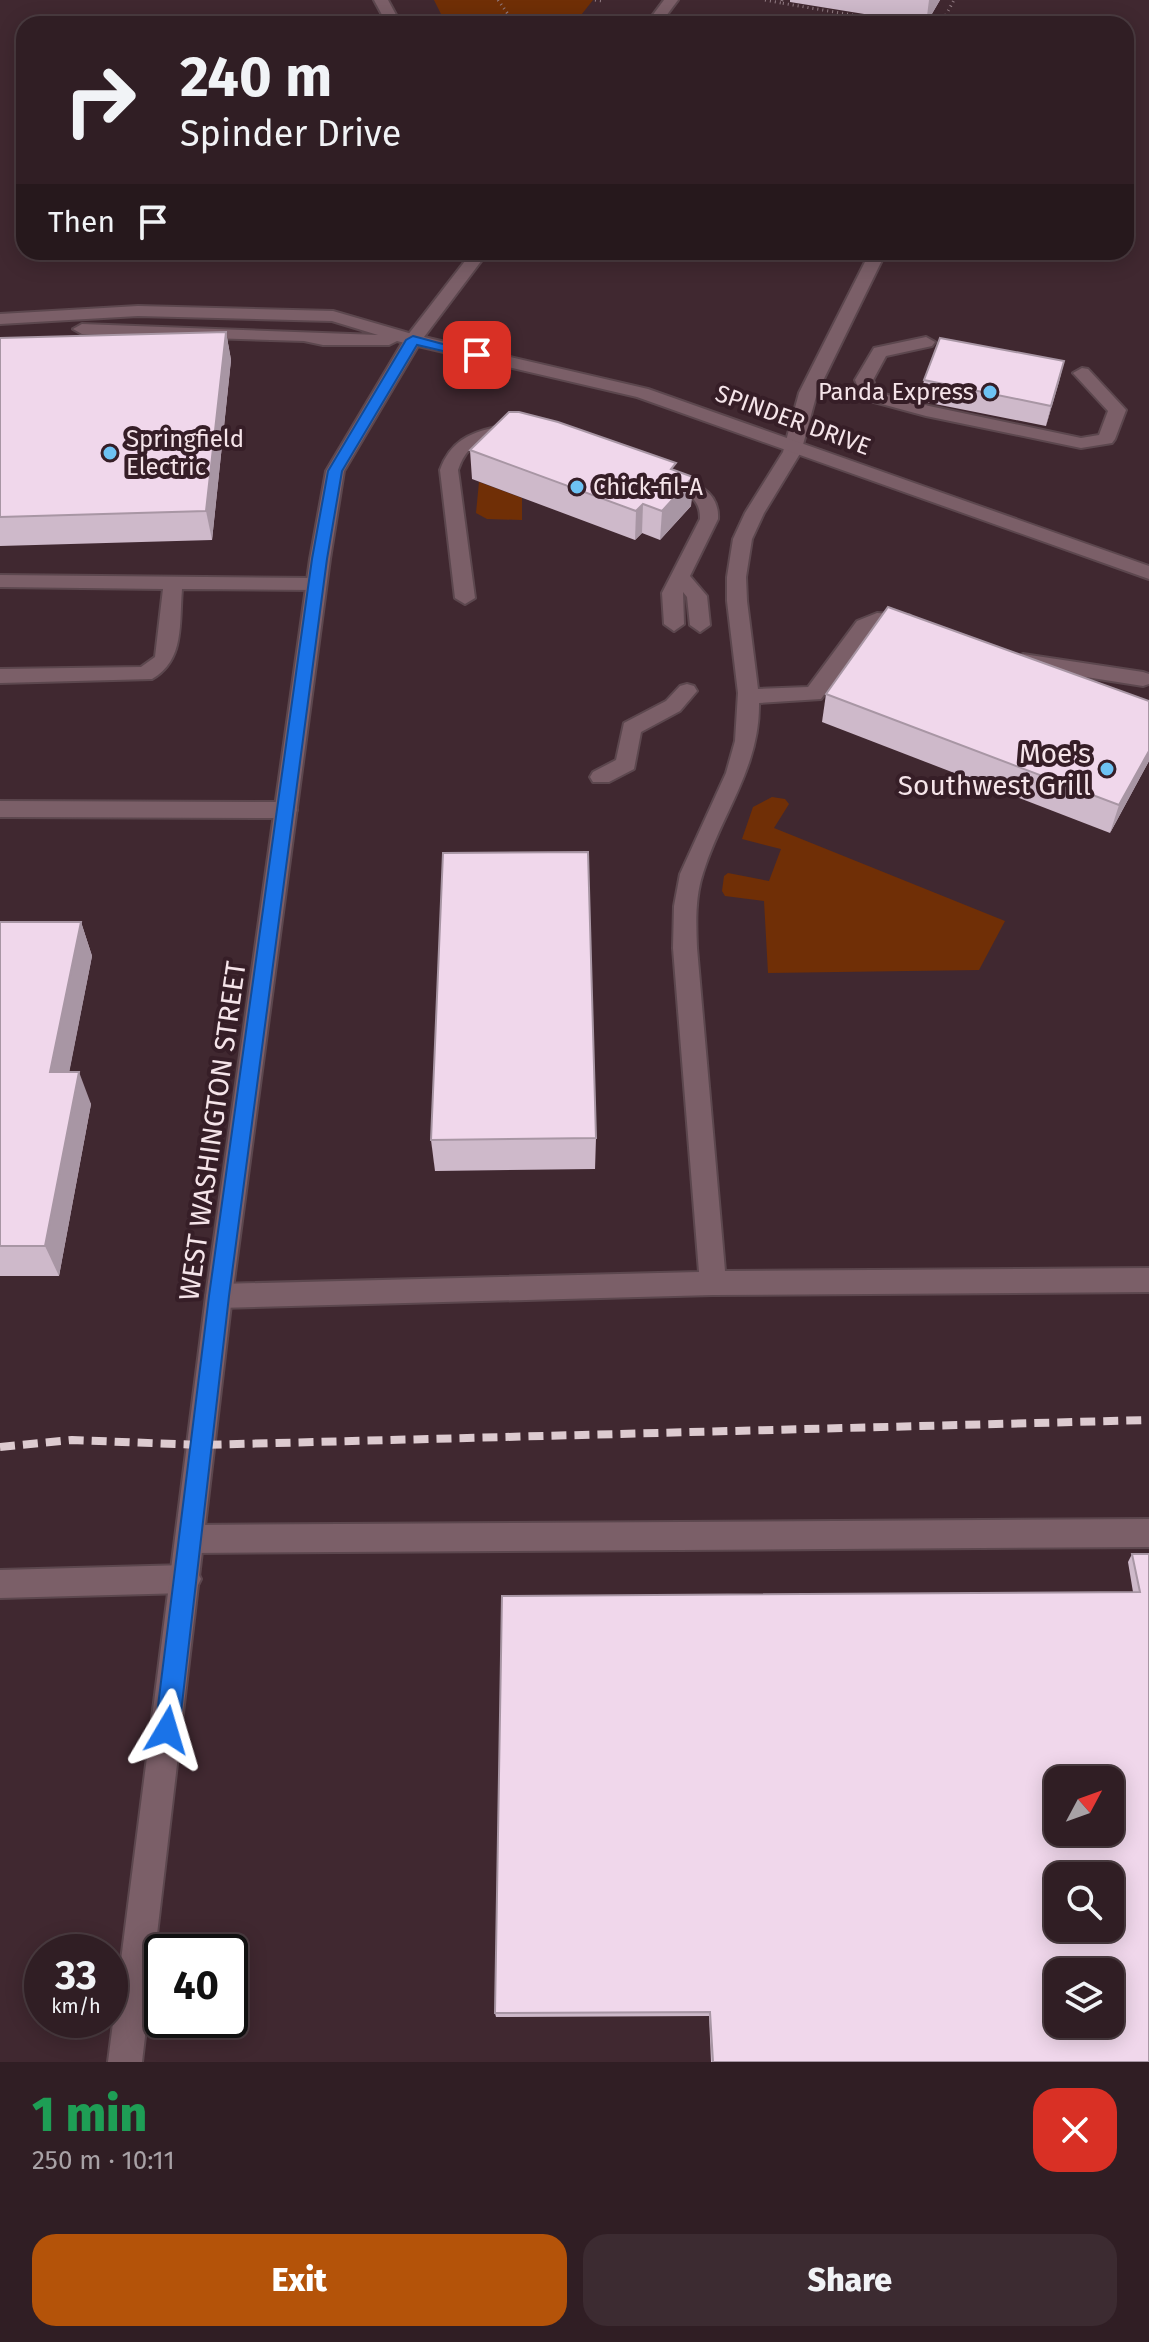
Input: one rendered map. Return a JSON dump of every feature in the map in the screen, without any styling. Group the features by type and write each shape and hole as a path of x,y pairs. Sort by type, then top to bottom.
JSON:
{"street":[{"name":"WEST WASHINGTON STREET","path":"125,2062 219,1296 316,584 335,471 413,340 474,260"},
{"path":"713,1283 685,920 693,867 739,766 747,739 737,610 739,554 761,498 794,449 806,397 874,260"},
{"path":"0,319 138,311 333,316 413,340"},
{"path":"0,327 304,336 323,340 413,340"},
{"name":"SPINDER DRIVE","path":"413,340 642,393 1149,573"},
{"path":"926,342 880,352 864,380 869,395 926,411 1081,443 1106,439 1117,410 1082,373"},
{"path":"465,598 449,470 451,460 466,443 479,436 508,431 539,435"},
{"path":"639,470 690,488 708,500 710,505 709,519 672,593 674,624"},
{"path":"681,577 697,596 700,625"},
{"path":"0,581 316,584"},
{"path":"0,676 145,674 159,666 165,658 173,583"},
{"path":"746,696 814,694 856,634 877,620 894,619 927,629"},
{"path":"1002,656 1143,679"},
{"path":"601,777 626,764 631,728 673,706 687,691"},
{"path":"0,809 286,810"},
{"path":"219,1296 713,1283 1149,1280"},
{"path":"190,1539 1149,1533"},
{"path":"0,1584 186,1579"}],"path":[{"path":"595,0 602,1"},
{"path":"765,0 863,16"}],"shaded area":[{"path":"434,0 593,0 580,16 442,16"},
{"path":"479,482 522,498 522,520 487,519 476,513"},
{"path":"772,797 785,799 789,804 774,828 1005,921 979,970 768,973 764,901 725,896 722,891 724,876 728,873 769,881 781,849 742,839 753,807"}],"building":[{"name":"Springfield Electric","path":"226,332 206,511 0,517 0,338"},
{"path":"940,338 1064,361 1051,406 924,380"},
{"path":"509,412 558,422 676,463 671,469 693,477 662,511 643,504 636,511 470,450"},
{"path":"888,607 1149,701 1149,751 1119,805 826,694"},
{"path":"588,852 596,1138 431,1140 443,853"},
{"path":"0,922 81,922 50,1072 79,1072 45,1246 0,1246"},
{"path":"1132,1554 1149,1554 1149,2062 713,2062 710,2012 495,2013 502,1596 1140,1592"}],"railway":[{"path":"0,1447 72,1440 201,1445 1149,1420"}],"place":[{"name":"Panda Express","path":"990,392"},
{"name":"Springfield Electric","path":"110,453"},
{"name":"Chick-fil-A","path":"577,487"},
{"name":"Moe's Southwest Grill","path":"1107,769"}],"route":[{"path":"167,1730 219,1296 320,559 335,471 413,340 477,355"}]}
